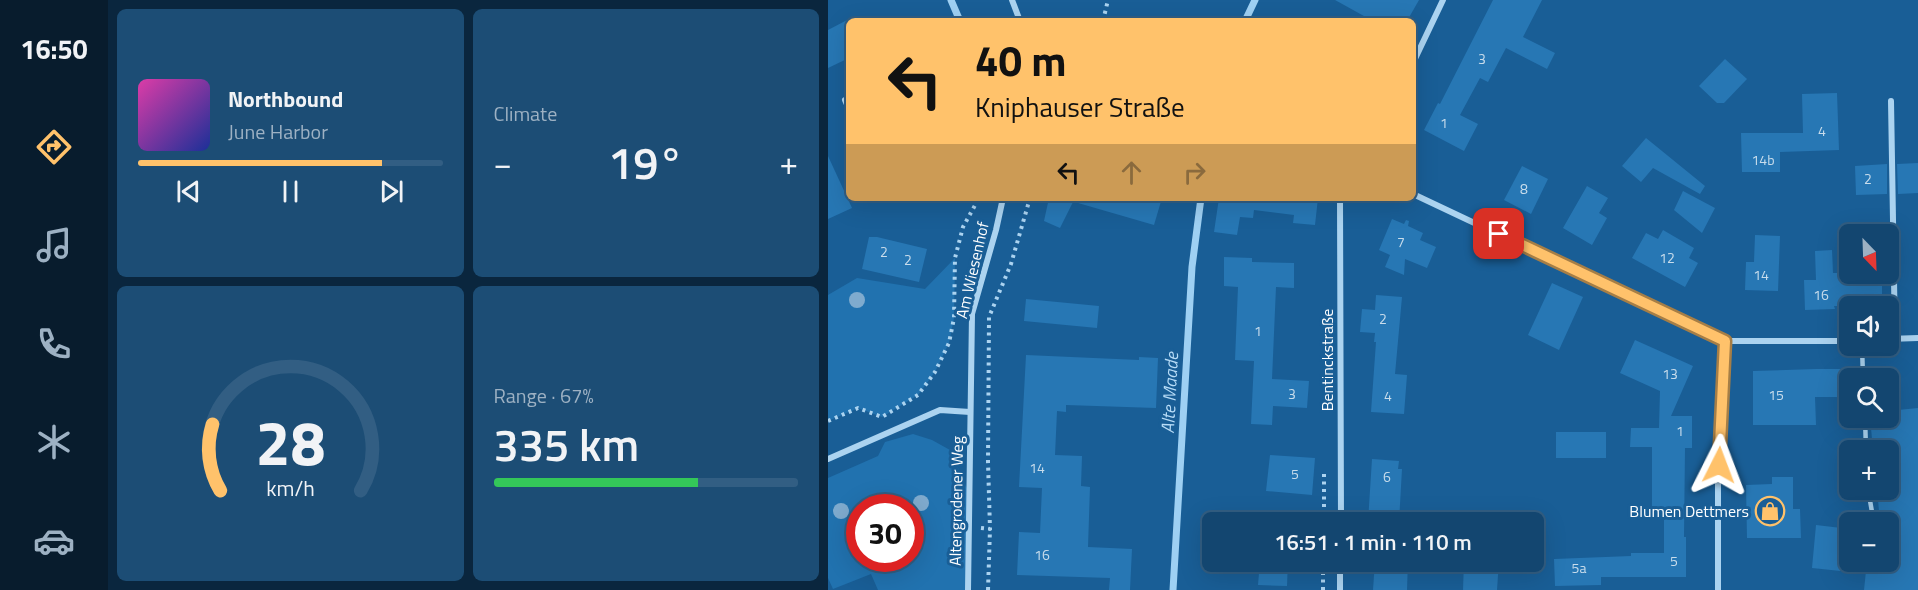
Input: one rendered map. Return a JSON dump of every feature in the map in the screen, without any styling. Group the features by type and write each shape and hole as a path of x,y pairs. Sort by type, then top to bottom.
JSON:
{"street":[{"path":"1012,0 1019,18"},
{"path":"1416,57 1443,0"},
{"path":"1891,101 1892,296"},
{"path":"1416,195 1725,341 1839,341"},
{"name":"Am Wiesenhof","path":"970,412 972,314 1002,201"},
{"name":"Bentinckstraße","path":"1340,201 1341,512"},
{"path":"1899,339 1918,339"},
{"path":"1718,590 1718,485 1725,341"},
{"path":"828,459 940,410 970,412"},
{"name":"Altengrodener Weg","path":"968,590 970,412"},
{"path":"1340,572 1340,590"}],"lane":[{"path":"1870,500 1872,512"}],"path":[{"path":"1103,18 1108,0"},
{"path":"828,421 858,408 882,417 918,396 935,372 949,343 954,318 955,258 963,227 977,201"},
{"path":"988,590 989,317 1011,264 1029,201"},
{"path":"970,527 990,529"},
{"path":"1323,572 1323,590"}],"shaded area":[{"path":"955,258 954,318 949,343 935,372 918,395 882,417 858,408 828,421 828,295 857,278 925,289"},
{"path":"913,434 932,440 950,450 970,495 968,590 878,590 871,574 833,589 828,578 828,478 878,456 885,442"}],"building":[{"path":"1335,0 1419,0 1409,18 1368,18"},
{"path":"1493,0 1542,0 1523,37 1555,53 1547,69 1506,48 1488,82 1480,78 1460,115 1478,124 1464,151 1424,130 1438,103 1440,104"},
{"path":"846,21 846,59 828,68 828,30"},
{"path":"1725,59 1747,79 1724,103 1717,103 1699,86"},
{"path":"1837,93 1839,150 1780,152 1780,172 1742,172 1741,133 1803,133 1802,94"},
{"path":"1646,138 1705,186 1700,194 1653,168 1641,182 1622,166"},
{"path":"828,156 846,195 846,201 849,201 852,208 828,219"},
{"path":"1918,163 1918,193 1898,194 1897,164"},
{"path":"1887,164 1887,194 1856,195 1855,166"},
{"path":"1522,166 1548,179 1531,214 1504,200"},
{"path":"1587,186 1608,198 1599,213 1607,218 1592,245 1563,228"},
{"path":"1683,191 1715,208 1702,233 1674,210"},
{"path":"1048,201 1074,201 1060,228 1044,221"},
{"path":"1078,201 1161,201 1154,225 1078,203"},
{"path":"1219,201 1318,201 1315,225 1293,223 1294,215 1254,210 1253,218 1240,217 1237,235 1214,232"},
{"path":"1392,219 1404,224 1406,220 1409,221 1408,226 1423,233 1420,240 1436,247 1427,268 1405,259 1404,275 1385,267 1390,255 1379,250"},
{"path":"1663,230 1694,248 1689,258 1698,263 1685,287 1632,258 1646,233 1658,239"},
{"path":"1755,235 1780,236 1778,291 1745,290 1746,262 1754,262"},
{"path":"869,237 927,249 919,282 862,269"},
{"path":"1832,250 1833,273 1839,273 1839,284 1882,284 1882,296 1839,296 1839,306 1834,306 1835,309 1805,310 1804,280 1816,280 1815,251"},
{"path":"1224,257 1252,258 1252,262 1294,263 1294,288 1276,287 1272,379 1309,381 1307,408 1273,406 1272,425 1251,424 1254,361 1235,360 1238,287 1224,286"},
{"path":"1552,283 1583,297 1559,350 1528,335"},
{"path":"1376,295 1402,297 1395,374 1407,375 1404,414 1371,412 1375,333 1360,332 1362,309 1375,310"},
{"path":"1026,299 1099,306 1097,328 1024,321"},
{"path":"1635,340 1693,366 1671,416 1692,416 1692,448 1685,448 1686,577 1601,577 1601,585 1555,586 1554,559 1664,553 1664,515 1652,515 1652,447 1630,447 1631,428 1659,428 1660,391 1620,373"},
{"path":"1026,355 1139,360 1139,357 1158,358 1156,408 1066,405 1066,412 1057,411 1055,455 1082,456 1081,486 1090,487 1088,547 1132,549 1130,590 1109,590 1110,578 1017,575 1019,532 1040,533 1042,488 1019,487"},
{"path":"1839,369 1839,397 1815,397 1816,425 1753,425 1753,371"},
{"path":"1918,408 1918,590 1864,590 1866,572 1899,572 1899,512 1879,512 1878,500 1899,500 1899,440 1872,440 1871,428 1899,428 1899,410"},
{"path":"1556,432 1606,432 1606,458 1556,458"},
{"path":"1270,455 1315,458 1312,495 1266,491"},
{"path":"1372,459 1399,461 1398,469 1402,469 1400,512 1369,512"},
{"path":"1772,477 1793,477 1793,509 1800,509 1801,538 1747,538 1746,485 1772,484"},
{"path":"1816,525 1839,528 1839,571 1812,568"},
{"path":"1259,572 1288,572 1287,586 1258,585"},
{"path":"1374,572 1408,572 1407,590 1373,590"},
{"path":"1464,572 1498,572 1497,590 1463,590"}],"waterway":[{"path":"951,0 959,18"},
{"name":"Alte Maade","path":"1246,18 1255,0"},
{"name":"Alte Maade","path":"1173,590 1192,267 1201,201"}],"place":[{"name":"Blumen Dettmers","path":"1770,511"}],"route":[{"path":"1499,234 1725,341 1719,465"}]}
